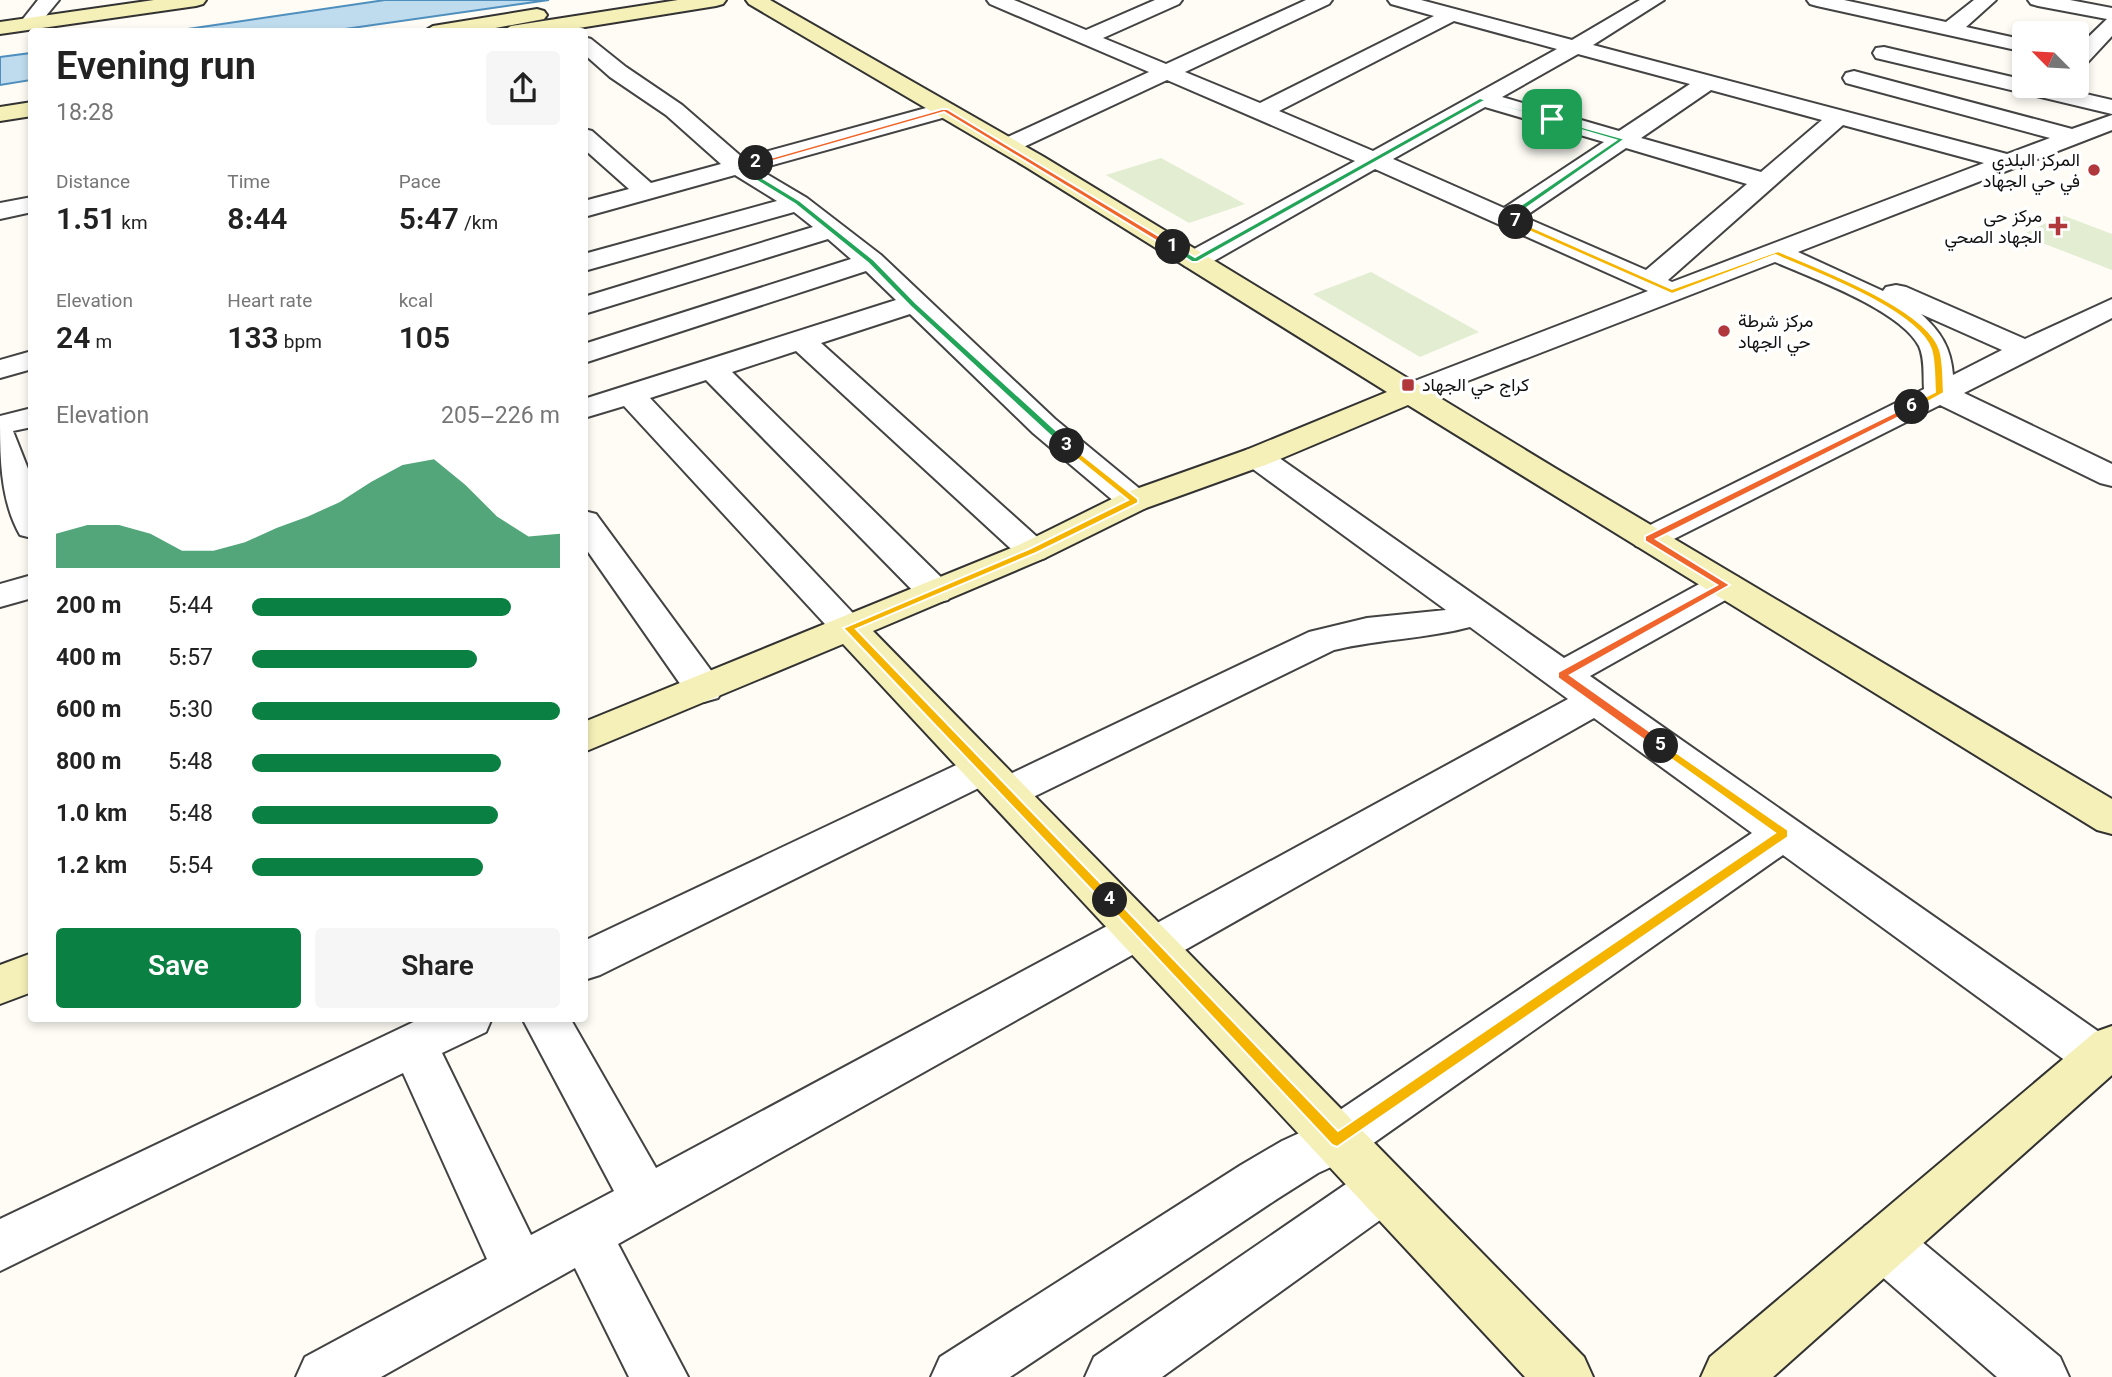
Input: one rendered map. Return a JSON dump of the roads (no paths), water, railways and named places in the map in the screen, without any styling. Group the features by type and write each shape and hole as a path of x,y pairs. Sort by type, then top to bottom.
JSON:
{"street":[{"path":"29,24 49,0"},
{"path":"0,28 143,4 196,0"},
{"path":"458,28 636,0"},
{"path":"568,27 716,0"},
{"path":"756,0 1007,146 1648,539 2112,819"},
{"path":"1085,38 1172,0"},
{"path":"1007,146 1322,0"},
{"path":"1398,0 2008,162"},
{"path":"1195,260 1654,0"},
{"path":"1950,29 1986,0"},
{"path":"2038,0 2112,14"},
{"path":"1825,1 2012,43"},
{"path":"1008,2 1165,73 1374,160 1660,287"},
{"path":"1260,112 1453,14"},
{"path":"1814,111 1920,23"},
{"path":"2090,46 2112,24"},
{"path":"588,49 607,75 674,110 740,168 798,203 871,261 913,304 1044,426 1135,501"},
{"path":"1884,53 2112,107"},
{"path":"2090,61 2101,63"},
{"path":"1854,78 2096,133"},
{"path":"1506,218 1708,82"},
{"path":"0,100 28,96"},
{"path":"1483,99 1765,181"},
{"path":"0,114 28,109"},
{"path":"588,208 945,110"},
{"path":"1660,287 1765,181 1839,117"},
{"path":"588,736 1033,551 1135,501 1256,457 1660,287 1783,249 2008,162 2096,133"},
{"path":"588,140 647,192"},
{"path":"588,262 798,203"},
{"path":"0,211 28,205"},
{"path":"588,305 831,230"},
{"path":"1783,249 2026,350"},
{"path":"1783,249 1912,320 1928,336 1936,350 1940,393"},
{"path":"588,353 871,261"},
{"path":"588,408 913,304"},
{"path":"1648,539 2112,307"},
{"path":"2082,321 2112,334"},
{"path":"801,340 1033,551"},
{"path":"0,369 28,361"},
{"path":"712,369 935,592"},
{"path":"1940,393 2112,476"},
{"path":"630,395 1564,1377"},
{"path":"0,425 28,417"},
{"path":"0,436 22,473 28,510"},
{"path":"1256,457 1784,834 2105,1052 1730,1377"},
{"path":"588,527 704,689"},
{"path":"1562,675 1725,585"},
{"path":"0,596 28,587"},
{"path":"588,960 1322,641 1367,630 1427,625 1476,614"},
{"path":"325,1377 646,1200 1596,699"},
{"path":"960,1377 1259,1182 1300,1157 1337,1140 1784,834"},
{"path":"0,985 28,973"},
{"path":"0,1246 462,1022"},
{"path":"547,1022 646,1200"},
{"path":"414,1045 520,1270"},
{"path":"1114,1377 1383,1188"},
{"path":"585,1234 659,1377"},
{"path":"1884,1244 2040,1377"}],"water":[{"path":"385,0 549,0 352,28 194,28"},
{"path":"28,53 28,80 0,85 0,57"}],"place":[{"name":"المركز البلدي في حي الجهاد","path":"2094,170"},
{"name":"مركز حي الجهاد الصحي","path":"2058,226"},
{"name":"مركز شرطة حي الجهاد","path":"1724,331"},
{"name":"كراج حي الجهاد","path":"1408,385"}]}
